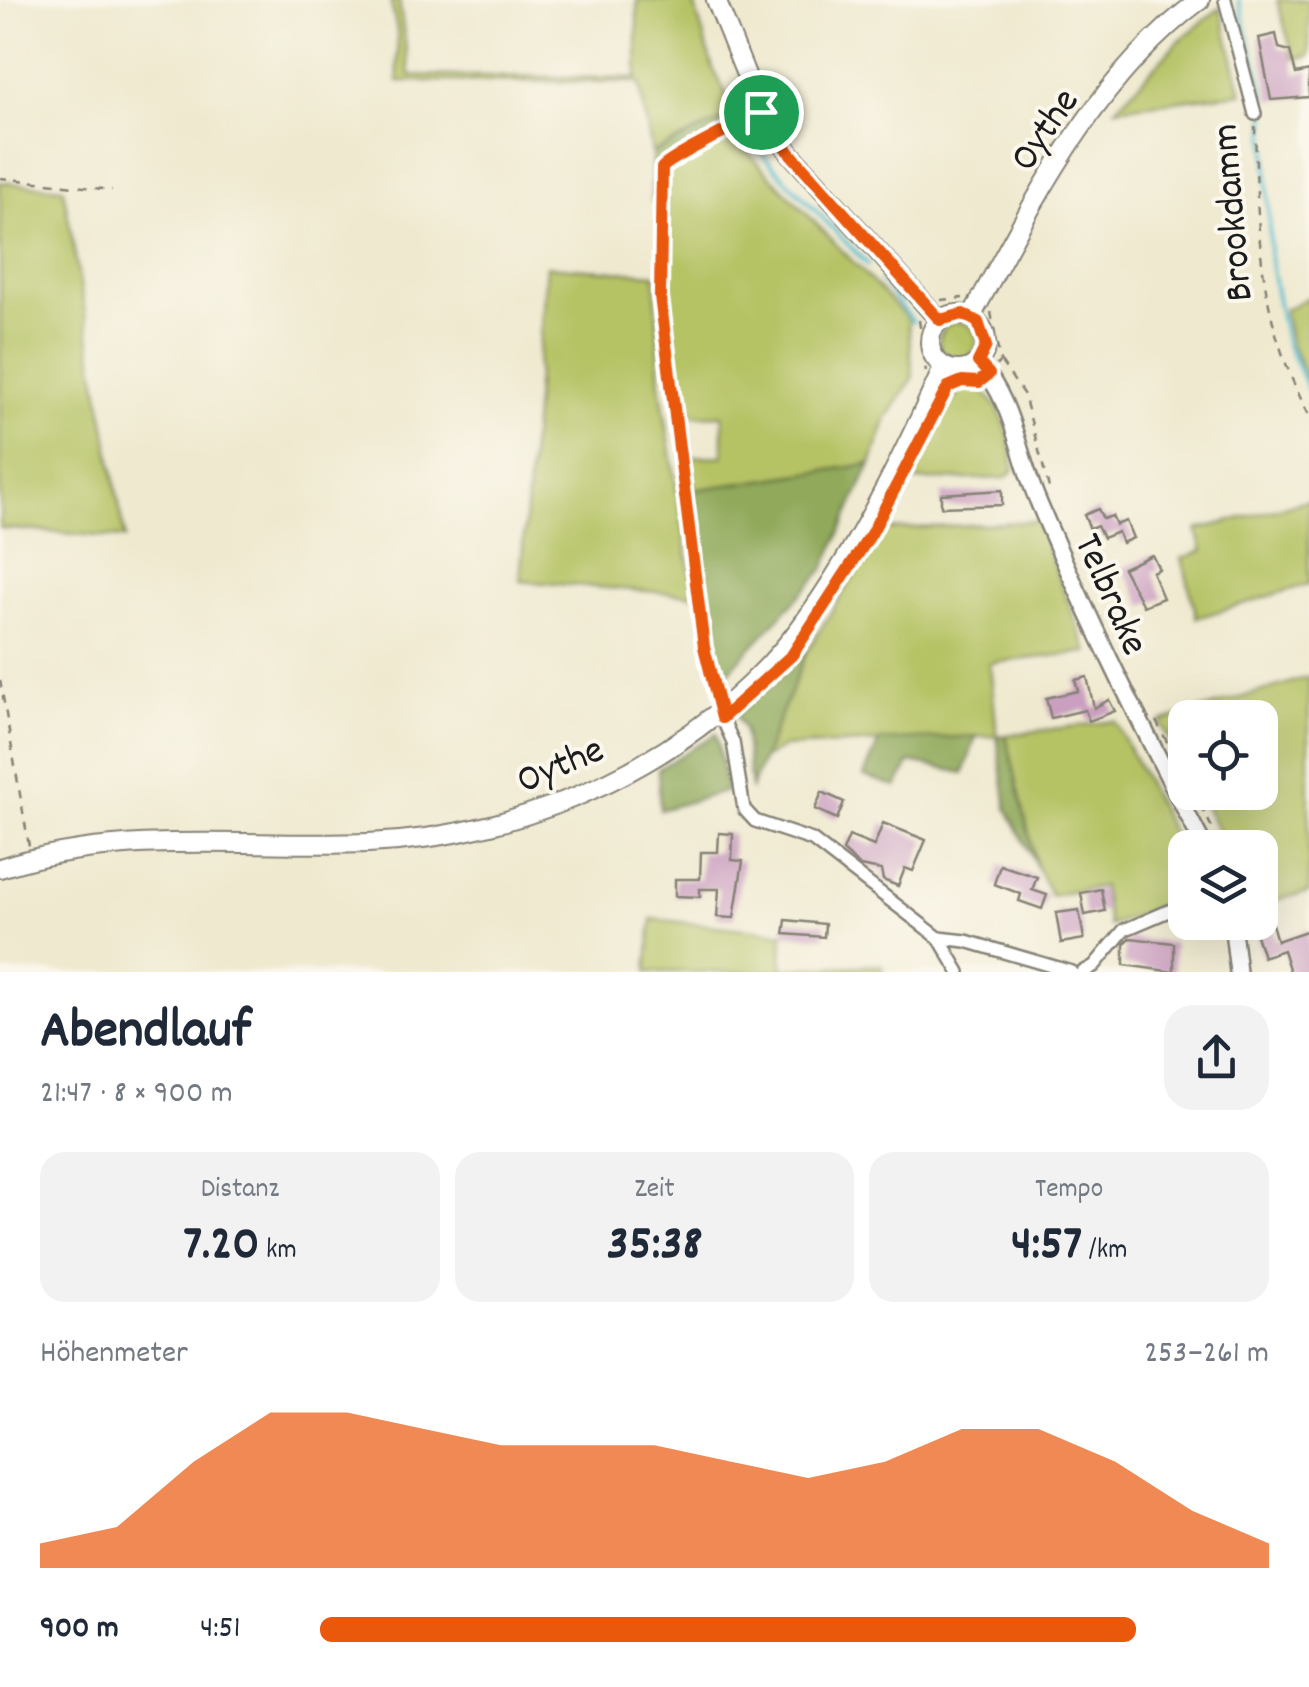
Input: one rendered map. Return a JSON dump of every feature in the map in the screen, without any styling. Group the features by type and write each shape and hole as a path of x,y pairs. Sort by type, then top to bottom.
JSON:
{"main road":[{"path":"716,0 761,112 790,153 940,320"},
{"name":"Oythe","path":"971,317 1037,198 1095,110 1153,42 1200,0"},
{"path":"955,314 971,317 986,338 989,366 962,370 944,366 930,344 940,320 955,314"},
{"name":"Oythe","path":"0,868 88,847 146,842 323,844 445,836 514,819 588,792 665,748 718,709 801,626 863,528 944,366"}],"street":[{"name":"Brookdamm","path":"1225,0 1255,114"},
{"name":"Telbrake","path":"989,366 1000,388 1036,499 1112,669 1195,830"},
{"path":"718,709 733,742 744,809 756,821 812,840 940,938 959,972"},
{"path":"1082,972 1094,966 1124,930 1168,911"},
{"path":"940,938 966,941 1072,972"},
{"path":"1234,940 1238,972"}],"path":[{"path":"718,709 704,647 660,296 662,168 669,158 716,139 761,112"},
{"name":"Brookdamm","path":"1255,114 1259,247 1266,294 1283,366 1309,416"},
{"path":"0,178 112,190"},
{"path":"948,387 962,381 979,382 989,366 992,308"},
{"path":"989,366 1024,396 1049,489"},
{"path":"0,680 32,858"},
{"path":"1151,712 1168,744"}],"green space":[{"path":"390,0 399,0 410,75 637,78 637,0 693,0 713,68 736,114 652,153 639,82 398,81 397,30"},
{"path":"1277,0 1309,0 1309,56 1294,59"},
{"path":"1220,8 1242,93 1116,108 1180,40"},
{"path":"736,114 739,120 662,164 657,175 657,204 652,202 652,153"},
{"path":"733,137 908,319 913,378 887,418 871,464 693,490 688,457 723,456 723,415 682,416 665,307 666,170 674,162"},
{"path":"0,182 63,188 125,538 0,528"},
{"path":"546,266 655,274 660,384 694,595 520,581"},
{"path":"1309,297 1309,384 1291,345 1284,310"},
{"path":"958,322 972,327 977,341 972,355 958,360 944,355 939,341 944,327"},
{"path":"963,387 977,387 994,403 1008,435 1014,470 1005,478 906,481 939,417"},
{"path":"871,464 824,569 718,683 693,490"},
{"path":"1309,500 1309,584 1197,618 1182,558 1203,551 1197,530"},
{"path":"1036,521 1088,652 990,663 997,736 784,747 763,759 807,651 882,530"},
{"path":"807,651 751,788 744,729 736,715"},
{"path":"1309,677 1309,892 1278,900 1278,830 1218,830 1207,810 1278,810 1278,700 1233,700"},
{"path":"1168,720 1168,737 1160,722"},
{"path":"1115,721 1171,830 1168,903 1109,926 1102,886 1051,896 1036,865 1006,735"},
{"path":"716,734 727,791 660,810 658,769"},
{"path":"1006,735 1036,865 1007,808 997,736"},
{"path":"976,736 964,773 910,762 897,787 864,776 879,741"},
{"path":"652,919 783,933 782,969 882,965 883,972 647,972"}],"building":[{"path":"1276,34 1279,48 1290,51 1296,74 1309,71 1309,97 1271,100 1259,38"},
{"path":"1002,490 1002,505 941,507 941,494"},
{"path":"1098,509 1103,519 1112,516 1116,525 1126,521 1133,538 1122,543 1118,532 1103,538 1097,526 1090,529 1084,515"},
{"path":"1152,555 1159,569 1152,572 1163,598 1143,606 1123,568"},
{"path":"1087,677 1094,708 1109,700 1115,711 1089,721 1085,710 1051,718 1046,698 1078,691 1075,680"},
{"path":"822,792 844,802 837,819 815,809"},
{"path":"883,823 926,840 913,871 905,868 898,886 883,880 881,870 860,866 843,851 849,836 874,846"},
{"path":"719,833 733,834 732,860 743,861 734,918 717,917 719,889 700,889 700,897 675,896 675,879 700,879 701,852 718,852"},
{"path":"1000,865 1037,877 1032,890 1047,895 1042,909 1019,901 1021,894 994,884"},
{"path":"1101,889 1105,911 1085,915 1081,893"},
{"path":"1079,910 1084,939 1061,943 1056,913"},
{"path":"786,920 825,924 824,937 784,934"},
{"path":"1309,930 1309,972 1290,972 1283,950 1263,957 1258,940 1277,941"},
{"path":"1130,938 1174,943 1174,972 1124,965 1124,944"}],"waterway":[{"path":"1238,0 1265,95 1270,256 1276,292 1286,342 1309,391"},
{"path":"747,133 767,160 868,265"},
{"path":"881,280 913,322"}],"route":[{"path":"761,112 790,153 940,320 963,314 978,322 986,346 978,362 989,374 979,382 962,381 948,387 871,534 792,655 722,718 704,647 660,296 662,168 669,158 716,139 761,112"}]}
